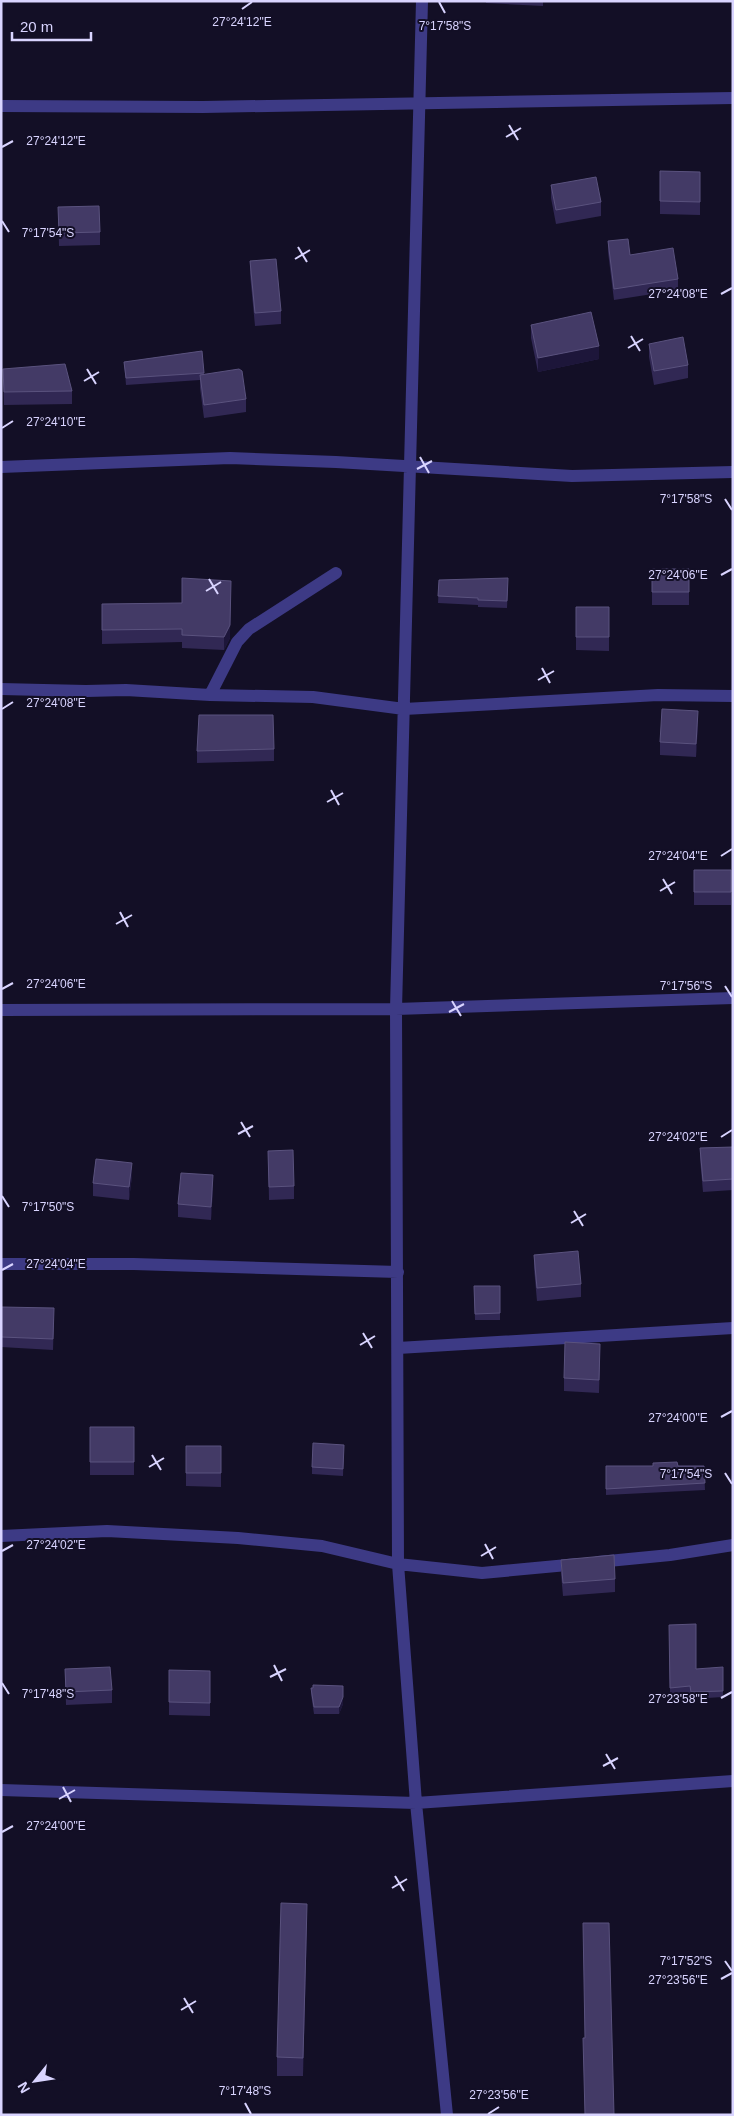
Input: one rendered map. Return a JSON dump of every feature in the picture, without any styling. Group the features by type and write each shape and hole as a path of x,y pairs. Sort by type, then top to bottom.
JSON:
{"street":[{"path":"422,1 396,1008 398,1564 416,1803 447,2115"},
{"path":"1,106 203,107 733,98"},
{"path":"1,467 230,458 572,476 733,472"},
{"path":"210,695 237,642 249,629 336,574"},
{"path":"1,689 146,690 210,695 313,697 404,709 658,695 733,696"},
{"path":"1,1010 396,1008 733,998"},
{"path":"1,1264 134,1264 398,1272"},
{"path":"398,1348 733,1328"},
{"path":"1,1536 107,1531 238,1538 322,1546 398,1564 482,1573 670,1555 733,1545"},
{"path":"1,1790 416,1803 733,1781"}],"building":[{"path":"660,171 700,172 700,202 660,201"},
{"path":"596,177 601,202 556,210 551,185"},
{"path":"99,206 100,232 59,233 58,207"},
{"path":"628,239 630,255 673,248 678,279 614,289 608,241"},
{"path":"276,259 281,311 255,313 250,261"},
{"path":"591,312 599,346 538,358 531,325"},
{"path":"683,337 688,365 654,371 649,344"},
{"path":"202,351 204,373 126,378 124,362"},
{"path":"65,364 72,391 4,392 3,369"},
{"path":"239,369 242,371 246,399 204,405 200,375"},
{"path":"652,569 689,569 689,592 652,592"},
{"path":"182,578 231,581 230,625 224,637 182,635 182,629 102,630 102,604 182,603"},
{"path":"508,578 507,601 438,596 439,580"},
{"path":"576,607 609,607 609,637 576,637"},
{"path":"662,709 698,711 696,744 660,742"},
{"path":"199,715 273,715 274,749 197,751"},
{"path":"694,870 731,870 731,892 694,892"},
{"path":"733,1147 733,1179 703,1181 700,1148"},
{"path":"293,1150 294,1186 269,1187 268,1151"},
{"path":"96,1159 132,1163 129,1187 93,1183"},
{"path":"181,1173 213,1175 211,1207 178,1204"},
{"path":"578,1251 581,1284 537,1288 534,1255"},
{"path":"474,1286 500,1286 500,1313 475,1314"},
{"path":"1,1307 54,1308 53,1339 1,1337"},
{"path":"565,1342 600,1344 599,1380 564,1378"},
{"path":"90,1427 134,1427 134,1462 90,1462"},
{"path":"313,1443 344,1445 343,1469 312,1467"},
{"path":"186,1446 221,1446 221,1473 186,1473"},
{"path":"677,1462 678,1466 704,1466 705,1483 606,1489 606,1466 653,1466 653,1463"},
{"path":"614,1555 615,1579 563,1583 561,1560"},
{"path":"696,1624 696,1669 723,1667 723,1691 691,1692 690,1686 670,1688 669,1625"},
{"path":"110,1667 112,1690 66,1692 65,1669"},
{"path":"169,1670 210,1671 210,1703 169,1702"},
{"path":"313,1685 343,1686 343,1697 339,1707 314,1707 311,1688 313,1688"},
{"path":"281,1903 307,1904 303,2058 277,2057"},
{"path":"583,1923 609,1923 614,2115 585,2115"}]}
